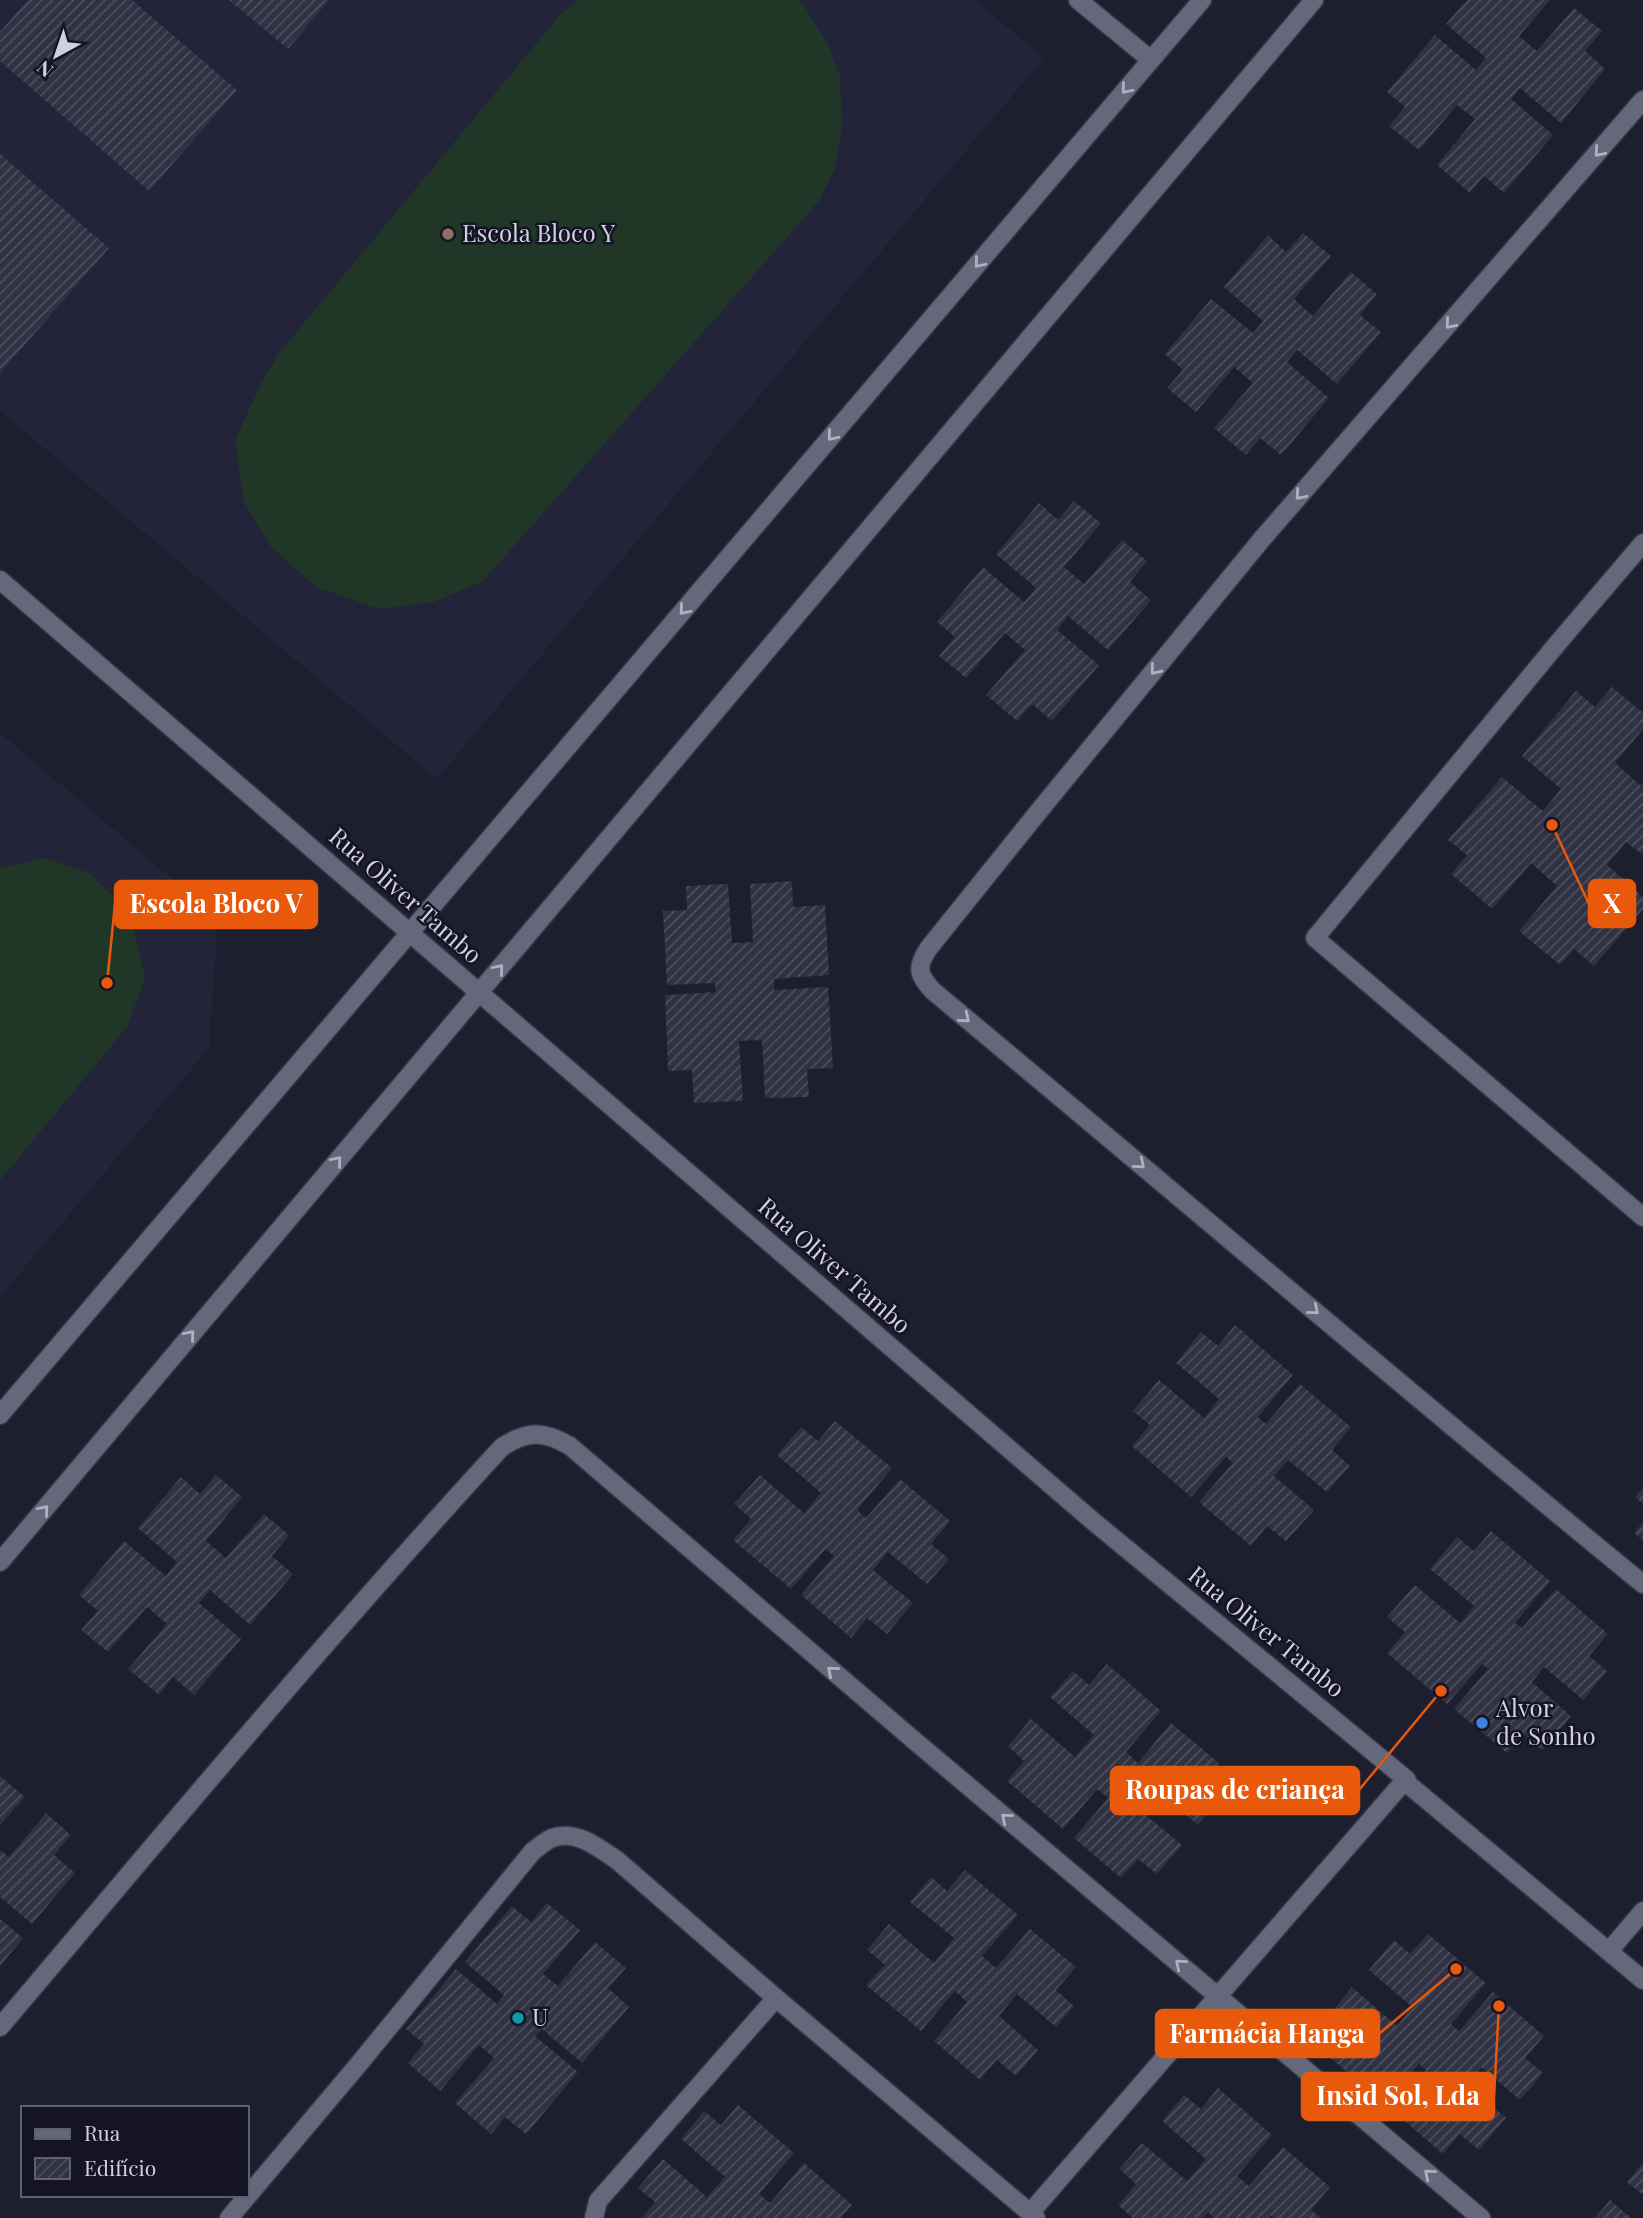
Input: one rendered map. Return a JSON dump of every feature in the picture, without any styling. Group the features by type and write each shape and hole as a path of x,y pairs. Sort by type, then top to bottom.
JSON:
{"street":[{"path":"1078,0 1151,60"},
{"path":"0,1415 1202,0"},
{"path":"0,1562 1314,0"},
{"path":"1643,100 1262,539 928,949 921,960 919,970 933,991 1470,1443 1643,1584"},
{"path":"1643,543 1315,938 1643,1217"},
{"name":"Rua Oliver Tambo","path":"0,580 1094,1522 1406,1779 1409,1785 1643,1980"},
{"path":"0,2027 415,1541 502,1447 516,1438 531,1434 551,1435 570,1446 916,1742 1481,2218"},
{"path":"248,2195 533,1851 552,1838 574,1836 591,1842 618,1861 1033,2216 1217,1995 1406,1779"},
{"path":"1609,1951 1643,1911"},
{"path":"594,2218 598,2201 776,1998"},
{"path":"229,2218 247,2197"}],"shaded area":[{"name":"Escola Bloco Y","path":"0,0 975,0 1044,58 437,779 0,411"},
{"path":"0,733 218,918 209,1048 0,1297"}],"green space":[{"path":"578,0 800,0 827,42 840,77 842,126 835,168 819,201 483,581 434,602 379,609 316,587 271,547 244,502 235,440 279,353 561,14"},
{"path":"45,858 89,873 130,913 145,978 127,1027 0,1180 0,868"}],"building":[{"path":"28,0 132,0 237,90 149,191 0,61 0,32"},
{"path":"229,0 329,0 288,49"},
{"path":"1467,0 1550,0 1519,36 1537,51 1574,8 1602,31 1585,51 1605,69 1561,123 1520,88 1511,99 1553,135 1504,193 1484,176 1470,193 1437,165 1475,119 1457,105 1419,150 1389,126 1405,107 1387,92 1435,35 1476,70 1486,58 1446,24"},
{"path":"0,154 109,248 0,373"},
{"path":"1303,233 1331,256 1294,299 1313,316 1351,272 1377,294 1360,315 1381,332 1337,384 1297,350 1287,362 1329,398 1281,455 1260,438 1246,455 1214,428 1253,383 1234,367 1196,412 1167,388 1183,370 1165,354 1211,299 1253,333 1263,321 1224,287 1268,235 1286,252"},
{"path":"1074,501 1101,523 1064,567 1084,584 1122,540 1147,561 1130,582 1151,600 1108,650 1068,616 1057,630 1099,665 1052,721 1032,704 1017,721 986,695 1025,650 1005,633 966,678 939,656 955,637 937,622 983,567 1024,602 1036,588 996,554 1039,503 1058,520"},
{"path":"1612,687 1643,713 1643,729 1615,763 1641,786 1643,783 1643,855 1626,842 1607,865 1643,897 1643,909 1594,966 1574,949 1560,965 1519,931 1557,886 1531,863 1492,909 1451,874 1467,855 1448,840 1502,777 1543,811 1561,789 1522,756 1576,691 1595,707"},
{"path":"792,881 793,907 825,905 829,975 774,979 774,990 828,987 833,1068 807,1069 809,1097 765,1098 762,1040 739,1041 743,1101 694,1103 692,1070 668,1071 665,995 716,992 715,983 667,985 663,911 687,910 686,886 728,884 732,943 753,942 750,884"},
{"path":"1235,1325 1293,1375 1258,1417 1266,1424 1300,1384 1351,1427 1332,1450 1350,1466 1327,1492 1288,1460 1274,1476 1314,1510 1286,1541 1267,1526 1251,1546 1199,1502 1233,1463 1226,1457 1191,1497 1132,1446 1150,1425 1133,1411 1159,1380 1204,1418 1219,1399 1176,1363 1201,1332 1218,1346"},
{"path":"835,1421 892,1468 857,1510 866,1518 900,1479 950,1521 931,1544 949,1559 927,1584 888,1552 873,1570 913,1603 887,1634 867,1618 851,1638 801,1595 834,1556 826,1549 791,1589 733,1540 751,1519 734,1504 760,1475 804,1513 821,1493 777,1455 801,1427 818,1441"},
{"path":"216,1475 242,1497 206,1541 226,1558 264,1514 289,1535 272,1556 293,1574 250,1625 210,1590 199,1603 241,1639 194,1695 173,1677 159,1695 128,1669 167,1624 147,1607 108,1652 81,1630 98,1611 79,1595 124,1541 166,1576 177,1562 138,1528 181,1477 200,1494"},
{"path":"1643,1488 1643,1504 1635,1497"},
{"path":"1643,1522 1643,1540 1634,1533"},
{"path":"1491,1531 1550,1581 1515,1623 1522,1628 1556,1589 1608,1634 1589,1656 1607,1671 1583,1700 1544,1667 1532,1682 1571,1716 1542,1750 1523,1733 1507,1753 1454,1709 1488,1669 1482,1664 1447,1704 1387,1653 1405,1632 1387,1617 1415,1585 1460,1623 1474,1606 1430,1569 1457,1537 1474,1551"},
{"path":"1107,1664 1161,1711 1126,1752 1138,1763 1171,1723 1219,1763 1200,1785 1218,1801 1198,1825 1159,1792 1142,1812 1182,1845 1157,1874 1138,1859 1121,1878 1074,1838 1108,1798 1097,1789 1063,1829 1007,1781 1024,1761 1008,1746 1031,1719 1075,1757 1094,1735 1050,1697 1073,1671 1089,1685"},
{"path":"0,1776 25,1797 0,1825"},
{"path":"46,1813 71,1835 54,1855 75,1873 32,1924 0,1897 0,1850 9,1857"},
{"path":"965,1870 1018,1915 982,1956 996,1968 1030,1929 1076,1967 1056,1990 1074,2006 1056,2027 1017,1994 999,2016 1038,2050 1016,2076 997,2060 980,2080 934,2041 967,2002 955,1991 921,2031 866,1985 885,1965 867,1950 889,1924 934,1963 954,1938 910,1902 931,1877 947,1891"},
{"name":"U","path":"547,1903 580,1930 543,1974 558,1986 595,1942 626,1968 608,1988 629,2007 582,2063 542,2029 535,2036 578,2072 526,2134 505,2117 491,2134 455,2103 494,2058 479,2045 440,2091 408,2063 424,2044 406,2029 456,1969 497,2004 504,1995 465,1962 512,1906 531,1922"},
{"path":"0,1919 23,1938 0,1966"},
{"path":"1428,1934 1486,1983 1451,2024 1459,2031 1493,1992 1544,2036 1525,2058 1543,2073 1520,2100 1481,2067 1467,2084 1506,2118 1479,2150 1460,2134 1443,2154 1392,2110 1426,2070 1419,2064 1384,2104 1325,2053 1343,2033 1326,2019 1352,1987 1397,2026 1412,2007 1369,1970 1394,1940 1410,1954"},
{"path":"1218,2088 1272,2135 1237,2176 1249,2186 1283,2147 1330,2187 1311,2210 1321,2218 1274,2218 1270,2215 1268,2218 1214,2218 1208,2212 1203,2218 1133,2218 1118,2205 1136,2184 1119,2169 1142,2143 1187,2181 1206,2159 1162,2121 1184,2095 1201,2109"},
{"path":"738,2105 794,2153 759,2194 770,2203 804,2163 852,2205 841,2218 642,2218 655,2202 638,2188 663,2159 707,2197 725,2177 681,2139 704,2111 721,2125"},
{"path":"1643,2163 1643,2195 1627,2182"},
{"path":"1610,2200 1631,2218 1595,2218"}],"place":[{"name":"Escola Bloco Y","path":"448,234"},
{"name":"X","path":"1552,825"},
{"name":"Escola Bloco V","path":"107,983"},
{"name":"Roupas de criança","path":"1441,1691"},
{"name":"Alvor de Sonho","path":"1482,1723"},
{"name":"Farmácia Hanga","path":"1456,1969"},
{"name":"Insid Sol, Lda","path":"1499,2006"},
{"name":"U","path":"518,2018"}]}
